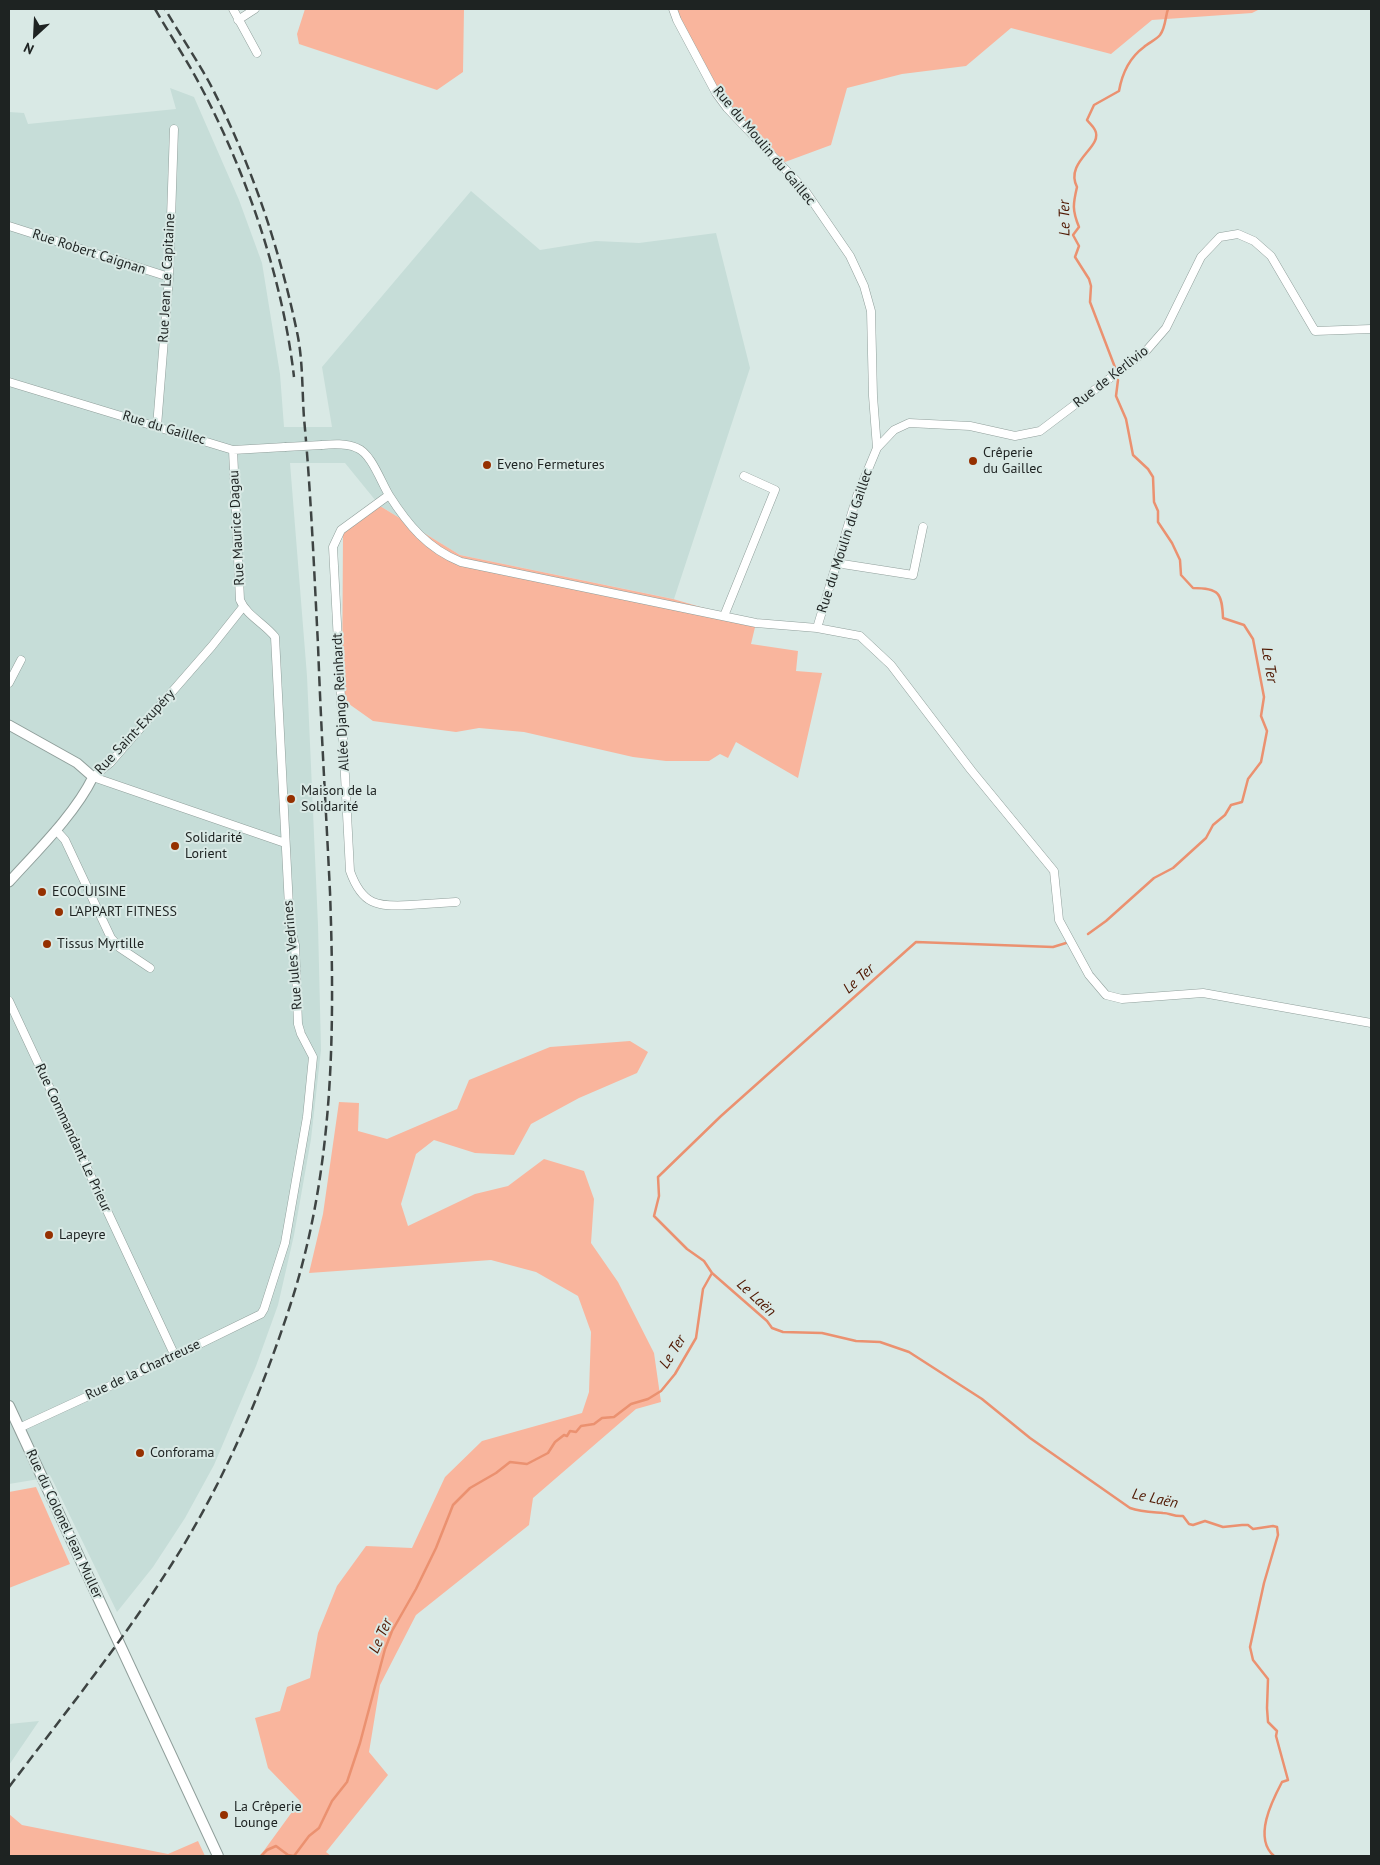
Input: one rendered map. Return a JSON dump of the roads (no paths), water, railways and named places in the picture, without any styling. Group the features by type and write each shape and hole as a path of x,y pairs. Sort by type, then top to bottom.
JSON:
{"main road":[{"name":"Rue du Colonel Jean Muller","path":"9,1406 218,1856"}],"street":[{"path":"238,20 255,9"},
{"name":"Rue du Moulin du Gaillec","path":"673,9 716,93 727,108 804,189 850,256 864,286 872,311 873,396 877,448 857,496 817,628"},
{"path":"234,10 257,53"},
{"name":"Rue Jean Le Capitaine","path":"157,426 169,278 174,129"},
{"name":"Rue Robert Caignan","path":"9,226 169,278"},
{"name":"Rue de Kerlivio","path":"877,448 894,430 909,423 970,426 1015,436 1040,431 1146,351 1166,328 1201,257 1220,237 1238,234 1254,241 1271,256 1315,331 1371,328"},
{"name":"Rue du Gaillec","path":"9,382 233,450 322,445"},
{"name":"Rue du Moulin du Gaillec","path":"322,445 337,444 357,448 368,458 389,495 409,524 424,540 440,552 461,562 756,623 817,628 860,636 890,665 971,770 1054,871 1059,920 1088,975 1106,995 1122,999 1203,993 1371,1023"},
{"name":"Rue Maurice Dagau","path":"233,450 240,600 243,607"},
{"path":"724,616 775,490 744,476"},
{"name":"Allée Django Reinhardt","path":"389,495 341,530 333,547 350,871 354,884 360,892 367,898 384,906 456,902"},
{"path":"836,564 913,575 923,527"},
{"name":"Rue Saint-Exupéry","path":"9,882 56,830 89,786 93,777 110,763 212,646 243,607"},
{"name":"Rue Jules Vedrines","path":"243,607 269,630 275,638 285,844 290,926 295,945 298,1024 312,1057 307,1117 285,1243 264,1309"},
{"path":"9,683 21,660"},
{"path":"9,726 78,763 93,777 285,844"},
{"path":"56,830 65,840 111,938 120,948 150,968"},
{"name":"Rue Commandant Le Prieur","path":"9,1001 175,1356"},
{"name":"Rue de la Chartreuse","path":"19,1428 260,1315 264,1309"}],"waterway":[{"name":"Le Ter","path":"1116,370 1090,302 1091,286 1089,279 1075,257 1079,246 1073,235 1079,227 1074,207 1077,187 1074,178 1079,162 1094,142 1096,136 1095,130 1087,120 1094,105 1119,91 1122,78 1130,61 1162,32 1168,9"},
{"name":"Le Ter","path":"1088,934 1106,921 1154,878 1173,868 1206,838 1213,825 1225,815 1231,805 1242,802 1248,779 1261,762 1267,731 1261,716 1264,697 1253,639 1244,625 1223,618 1222,603 1214,591 1193,588 1181,575 1180,560 1172,543 1158,522 1158,511 1154,502 1153,477 1148,469 1133,455 1126,419 1116,396 1118,380"},
{"name":"Le Laën","path":"1066,943 1053,947 916,942 721,1116 658,1177 659,1196 654,1216 687,1249 704,1261 712,1273 767,1321 772,1328 783,1332 822,1333 856,1341 880,1342 909,1352 982,1399 1030,1438 1130,1508 1183,1516 1189,1524 1193,1525 1205,1521 1223,1527 1242,1525 1248,1525 1253,1529 1277,1527 1278,1535 1264,1583 1250,1647 1253,1660 1268,1679 1268,1722 1277,1731 1276,1736 1288,1780 1282,1782 1266,1819 1265,1840 1274,1856"},
{"name":"Le Ter","path":"261,1856 267,1850 276,1846 288,1855 294,1856 309,1836 319,1828 332,1801 347,1782 360,1743 385,1649 392,1631 416,1589 436,1548 453,1505 470,1488 496,1473 510,1462 527,1464 548,1453 555,1442 564,1435 567,1436 570,1431 576,1432 581,1426 594,1424 602,1418 614,1417 631,1404 648,1399 661,1391 675,1374 696,1338 703,1289 712,1273"}],"railway":[{"path":"155,9 190,67 218,120 248,191 272,266 289,340 294,377"},
{"path":"9,1787 148,1601 186,1542 237,1444 278,1341 305,1255 316,1204 328,1101 332,997 330,892 309,474 299,343 290,300 272,236 238,142 209,82 165,9"}],"place":[{"name":"Crêperie du Gaillec","path":"973,461"},
{"name":"Eveno Fermetures","path":"487,465"},
{"name":"Maison de la Solidarité","path":"291,799"},
{"name":"Solidarité Lorient","path":"175,846"},
{"name":"ECOCUISINE","path":"42,892"},
{"name":"L'APPART FITNESS","path":"59,912"},
{"name":"Tissus Myrtille","path":"47,944"},
{"name":"Lapeyre","path":"49,1235"},
{"name":"Conforama","path":"140,1453"},
{"name":"La Crêperie Lounge","path":"224,1815"}]}
